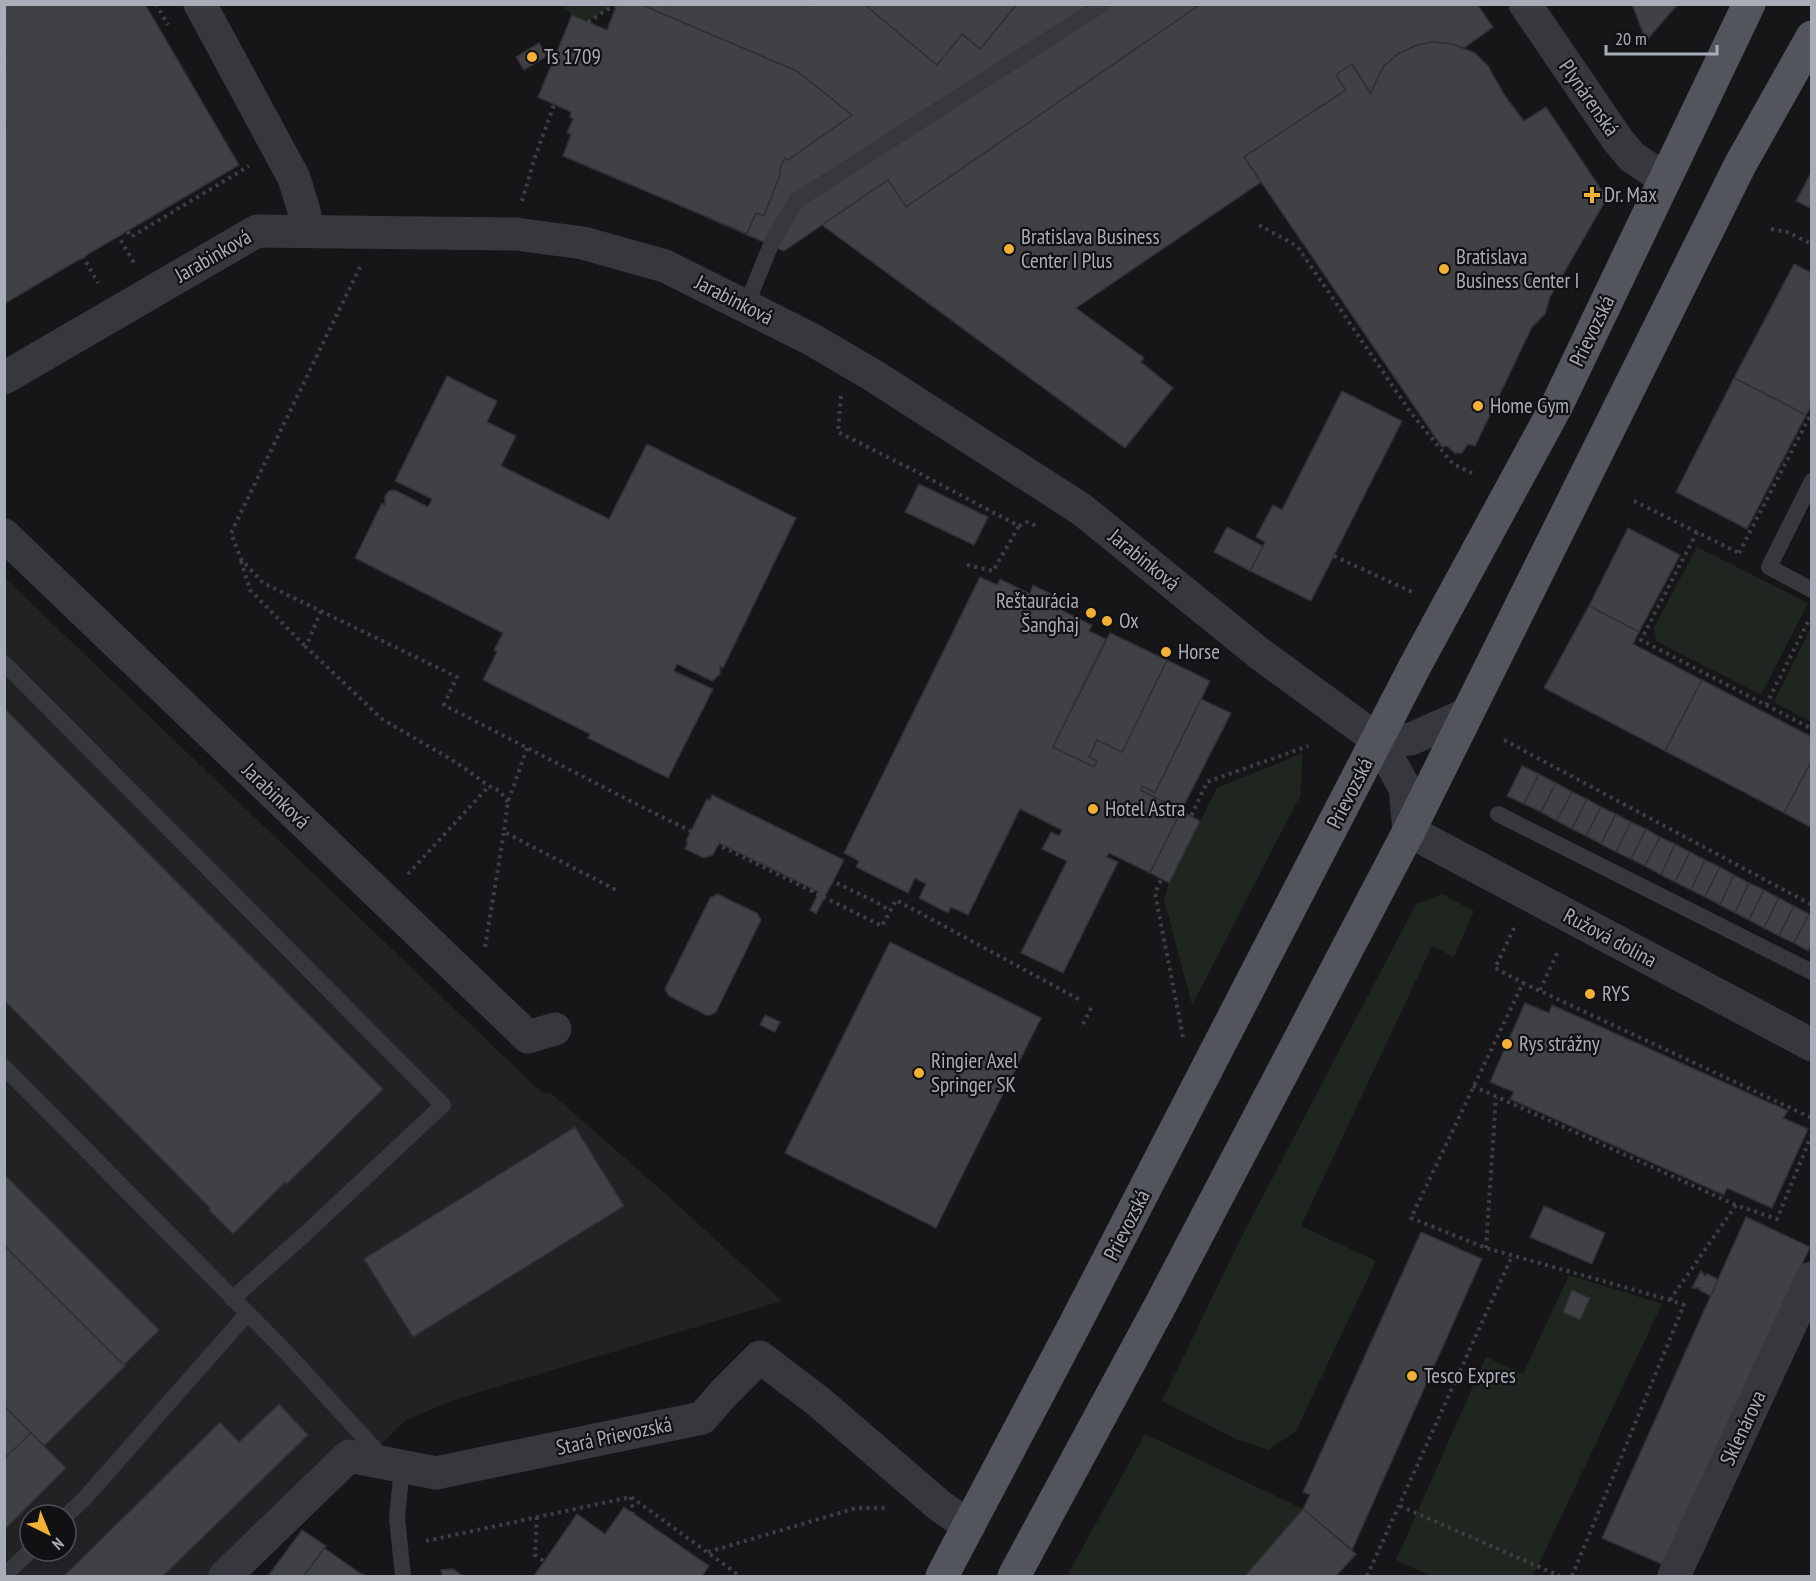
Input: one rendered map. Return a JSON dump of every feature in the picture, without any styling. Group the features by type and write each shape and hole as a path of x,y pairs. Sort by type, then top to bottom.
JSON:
{"main road":[{"name":"Prievozská","path":"942,1576 1415,666 1558,403 1749,4"},
{"path":"1014,1576 1161,1304 1409,831 1740,165 1812,37"}],"street":[{"path":"200,4 294,178 308,231"},
{"name":"Plynárenská","path":"1525,4 1617,139 1632,157 1665,179"},
{"name":"Jarabinková","path":"4,378 257,231 516,234 583,243 665,266 746,306 874,375 1081,508 1260,654 1378,740 1405,788 1409,831"},
{"name":"Jarabinková","path":"4,535 528,1037 555,1029"},
{"path":"1378,740 1411,739 1467,714"},
{"name":"Ružová dolina","path":"1409,831 1812,1045"},
{"name":"Sklenárova","path":"1674,1576 1812,1278"},
{"name":"Stará Prievozská","path":"225,1576 348,1456 436,1473 702,1418 760,1357 819,1402 940,1506 969,1526"}],"lane":[{"path":"746,306 772,242 796,201 1103,4"},
{"path":"1812,481 1769,567 1812,590"},
{"path":"4,663 443,1105 306,1234 232,1299"},
{"path":"1498,814 1812,972"},
{"path":"4,1067 395,1465 399,1547 403,1576"},
{"path":"78,1505 247,1314"},
{"path":"4,1576 18,1563"}],"path":[{"path":"588,21 616,4"},
{"path":"660,4 751,44 816,4"},
{"path":"801,4 806,11"},
{"path":"727,33 737,7 778,27"},
{"path":"4,48 101,206 134,265"},
{"path":"4,70 14,63"},
{"path":"522,202 554,105"},
{"path":"4,119 103,292"},
{"path":"101,206 108,201 131,237 249,166 246,161"},
{"path":"48,193 81,173"},
{"path":"1259,225 1298,246 1411,413 1453,465 1472,473"},
{"path":"1771,229 1787,232 1812,244"},
{"path":"360,266 231,533 250,590 306,647 382,718 500,791 508,802"},
{"path":"844,358 838,432 1018,526"},
{"path":"1739,553 1812,412"},
{"path":"1634,501 1769,567"},
{"path":"967,565 993,571 1018,526 1027,522 1042,529"},
{"path":"1697,532 1641,640 1812,729"},
{"path":"1334,556 1414,593"},
{"path":"240,559 263,583 458,677 444,705 882,926 896,900 1082,1001"},
{"path":"306,647 321,610"},
{"path":"1766,705 1812,614"},
{"path":"1504,740 1812,905"},
{"path":"1184,1038 1155,892 1207,782 1308,746"},
{"path":"485,948 508,802 527,748"},
{"path":"401,881 489,786"},
{"path":"504,832 618,891"},
{"path":"812,892 820,875 890,910"},
{"path":"1517,922 1495,968 1812,1118"},
{"path":"1540,990 1562,945"},
{"path":"1523,982 1411,1218 1486,1248 1684,1305 1572,1576"},
{"path":"1083,1024 1092,1006"},
{"path":"1473,1086 1736,1205 1777,1219 1812,1134"},
{"path":"1486,1248 1496,1097"},
{"path":"1670,1300 1736,1205"},
{"path":"1367,1576 1512,1256"},
{"path":"399,1547 631,1497 740,1576"},
{"path":"631,1497 633,1514"},
{"path":"708,1552 856,1508 940,1506"},
{"path":"1400,1506 1560,1576"},
{"path":"537,1516 535,1555 545,1562"}],"shaded area":[{"path":"571,4 613,5 588,22 572,15 565,8"},
{"path":"1697,547 1808,603 1761,695 1656,641 1654,628"},
{"path":"4,577 541,1092 551,1093 782,1301 460,1398 406,1420 248,1576 5,1576"},
{"path":"1811,627 1811,722 1774,702"},
{"path":"1303,753 1300,796 1192,1005 1164,899 1169,883 1217,788"},
{"path":"1442,894 1474,911 1454,957 1432,946 1301,1226 1376,1261 1296,1431 1268,1450 1236,1439 1162,1401 1241,1238 1416,904"},
{"path":"1569,1275 1662,1304 1533,1576 1431,1576 1396,1560 1486,1357 1523,1374"},
{"path":"1145,1434 1303,1509 1245,1576 1067,1576"}],"building":[{"path":"4,4 145,4 239,165 4,304"},
{"path":"617,4 640,4 797,71 852,115 788,160 785,158 764,216 756,213 747,234 563,156 571,134 567,133 573,119 570,117 571,112 538,97 572,15 607,30"},
{"path":"640,4 864,4 937,65 962,34 980,49 1017,4 1201,4 906,207 888,180 784,251 704,216 747,234 756,213 764,216 785,158 788,160 852,115 797,71"},
{"path":"864,4 1017,4 980,49 962,34 937,65"},
{"name":"Bratislava Business Center I Plus","path":"1201,4 1477,4 1493,27 1464,48 1433,42 1417,45 1398,54 1384,66 1371,94 1352,64 1336,75 1346,90 1244,157 1261,182 1076,308 1144,358 1141,362 1173,388 1125,448 822,225 888,180 906,207"},
{"path":"1632,4 1678,4 1646,41"},
{"name":"Bratislava Business Center I","path":"1433,42 1452,44 1475,53 1488,66 1505,96 1524,121 1546,107 1607,198 1550,297 1545,314 1532,327 1475,446 1468,444 1462,453 1455,453 1447,446 1442,447 1244,157 1346,90 1336,75 1352,64 1371,94 1384,66 1398,54 1417,45"},
{"name":"Ts 1709","path":"539,43 547,56 524,70 516,57"},
{"path":"1812,171 1812,209 1796,201"},
{"path":"1794,264 1812,273 1812,404 1806,415 1734,378"},
{"path":"447,376 497,401 487,422 516,436 501,466 609,519 647,444 796,518 723,668 720,666 720,674 712,681 677,664 674,671 713,689 668,778 588,738 590,734 483,680 497,652 494,650 503,633 355,558 382,503 385,505 385,496 389,491 395,490 428,507 432,499 395,481"},
{"path":"1734,378 1806,415 1747,529 1676,492"},
{"path":"1342,391 1402,421 1311,601 1250,571 1265,542 1256,537 1273,505 1282,510"},
{"path":"919,484 988,517 974,545 905,512"},
{"path":"1227,527 1263,546 1250,571 1214,552"},
{"path":"1628,528 1680,555 1639,632 1589,606"},
{"path":"980,577 997,585 1000,579 1030,594 1033,585 1067,602 1063,611 1092,625 1089,631 1106,639 1053,747 1094,767 1097,761 1089,757 1097,740 1122,752 1167,660 1210,681 1155,793 1142,786 1141,790 1181,811 1150,873 1109,853 1107,857 1118,862 1063,973 1021,953 1067,861 1042,849 1051,832 1059,836 1062,830 1020,809 968,915 951,907 948,913 919,898 926,884 915,878 908,893 856,867 859,861 844,853"},
{"path":"1589,606 1639,632 1633,644 1702,680 1665,751 1544,688"},
{"path":"1110,633 1167,660 1122,752 1097,740 1089,757 1097,761 1094,767 1053,747"},
{"path":"1702,680 1812,737 1812,760 1784,813 1665,751"},
{"path":"1201,699 1231,713 1181,811 1141,790 1142,786 1155,793"},
{"path":"4,708 383,1089 233,1234 4,1000"},
{"path":"1812,760 1812,828 1784,813"},
{"path":"1522,766 1539,774 1524,804 1507,796"},
{"path":"1539,774 1556,783 1541,812 1524,804"},
{"path":"1556,783 1572,792 1557,821 1541,812"},
{"path":"1572,792 1587,799 1572,829 1557,821"},
{"path":"712,795 844,860 816,914 810,910 819,892 719,843 713,855 704,858 685,849 688,842 686,841 707,799 710,800"},
{"path":"1587,799 1601,807 1586,836 1572,829"},
{"path":"1601,807 1616,814 1601,844 1586,836"},
{"path":"1181,811 1200,821 1169,883 1150,873"},
{"path":"1616,814 1631,822 1616,852 1601,844"},
{"path":"1631,822 1646,829 1631,859 1616,852"},
{"path":"1646,829 1660,837 1645,866 1631,859"},
{"path":"1660,837 1675,844 1661,875 1645,866"},
{"path":"1675,844 1690,852 1675,882 1661,875"},
{"path":"1690,852 1705,860 1691,890 1675,882"},
{"path":"1705,860 1720,867 1705,897 1691,890"},
{"path":"1720,867 1734,875 1720,905 1705,897"},
{"path":"1734,875 1749,883 1735,913 1720,905"},
{"path":"1749,883 1764,890 1749,920 1735,913"},
{"path":"1764,890 1779,898 1764,928 1749,920"},
{"path":"717,894 757,913 761,920 716,1012 706,1015 669,996 665,989 710,898"},
{"path":"1779,898 1794,906 1779,936 1764,928"},
{"path":"1794,906 1809,914 1794,943 1779,936"},
{"path":"1809,914 1812,915 1812,945 1808,951 1794,943"},
{"name":"Ringier Axel Springer SK","path":"890,942 1041,1018 936,1228 785,1153"},
{"path":"1525,1003 1549,1013 1552,1005 1788,1111 1783,1118 1808,1129 1772,1208 1727,1188 1724,1195 1510,1099 1514,1092 1490,1082"},
{"path":"765,1015 780,1022 775,1032 760,1025"},
{"path":"575,1127 624,1206 413,1337 364,1259"},
{"path":"4,1174 159,1330 124,1365 4,1245"},
{"path":"1544,1206 1605,1233 1592,1264 1530,1237"},
{"path":"1746,1217 1810,1247 1666,1566 1602,1538"},
{"path":"1421,1232 1482,1259 1352,1550 1303,1509 1310,1495 1303,1492"},
{"path":"4,1245 125,1366 44,1446 4,1406"},
{"path":"1701,1271 1705,1276 1707,1274 1718,1279 1711,1296 1699,1290 1700,1288 1692,1288"},
{"path":"1572,1290 1590,1298 1580,1320 1563,1312"},
{"path":"279,1404 308,1435 163,1576 64,1576 220,1422 239,1442"},
{"path":"4,1406 31,1433 4,1459"},
{"path":"31,1433 66,1468 31,1503 18,1503 18,1516 4,1530 4,1459"},
{"path":"624,1507 709,1566 702,1576 534,1576 577,1514 605,1534"},
{"path":"1303,1509 1356,1554 1336,1576 1245,1576"},
{"path":"302,1530 326,1546 304,1576 268,1576"},
{"path":"324,1548 360,1573 367,1576 304,1576"},
{"path":"453,1569 463,1576 442,1576 441,1570"}],"place":[{"name":"Ts 1709","path":"532,57"},
{"name":"Dr. Max","path":"1592,195"},
{"name":"Bratislava Business Center I Plus","path":"1009,249"},
{"name":"Bratislava Business Center I","path":"1444,269"},
{"name":"Home Gym","path":"1478,406"},
{"name":"Reštaurácia Šanghaj","path":"1091,613"},
{"name":"Ox","path":"1107,621"},
{"name":"Horse","path":"1166,652"},
{"name":"Hotel Astra","path":"1093,809"},
{"name":"RYS","path":"1590,994"},
{"name":"Rys strážny","path":"1507,1044"},
{"name":"Ringier Axel Springer SK","path":"919,1073"},
{"name":"Tesco Expres","path":"1412,1376"}]}
